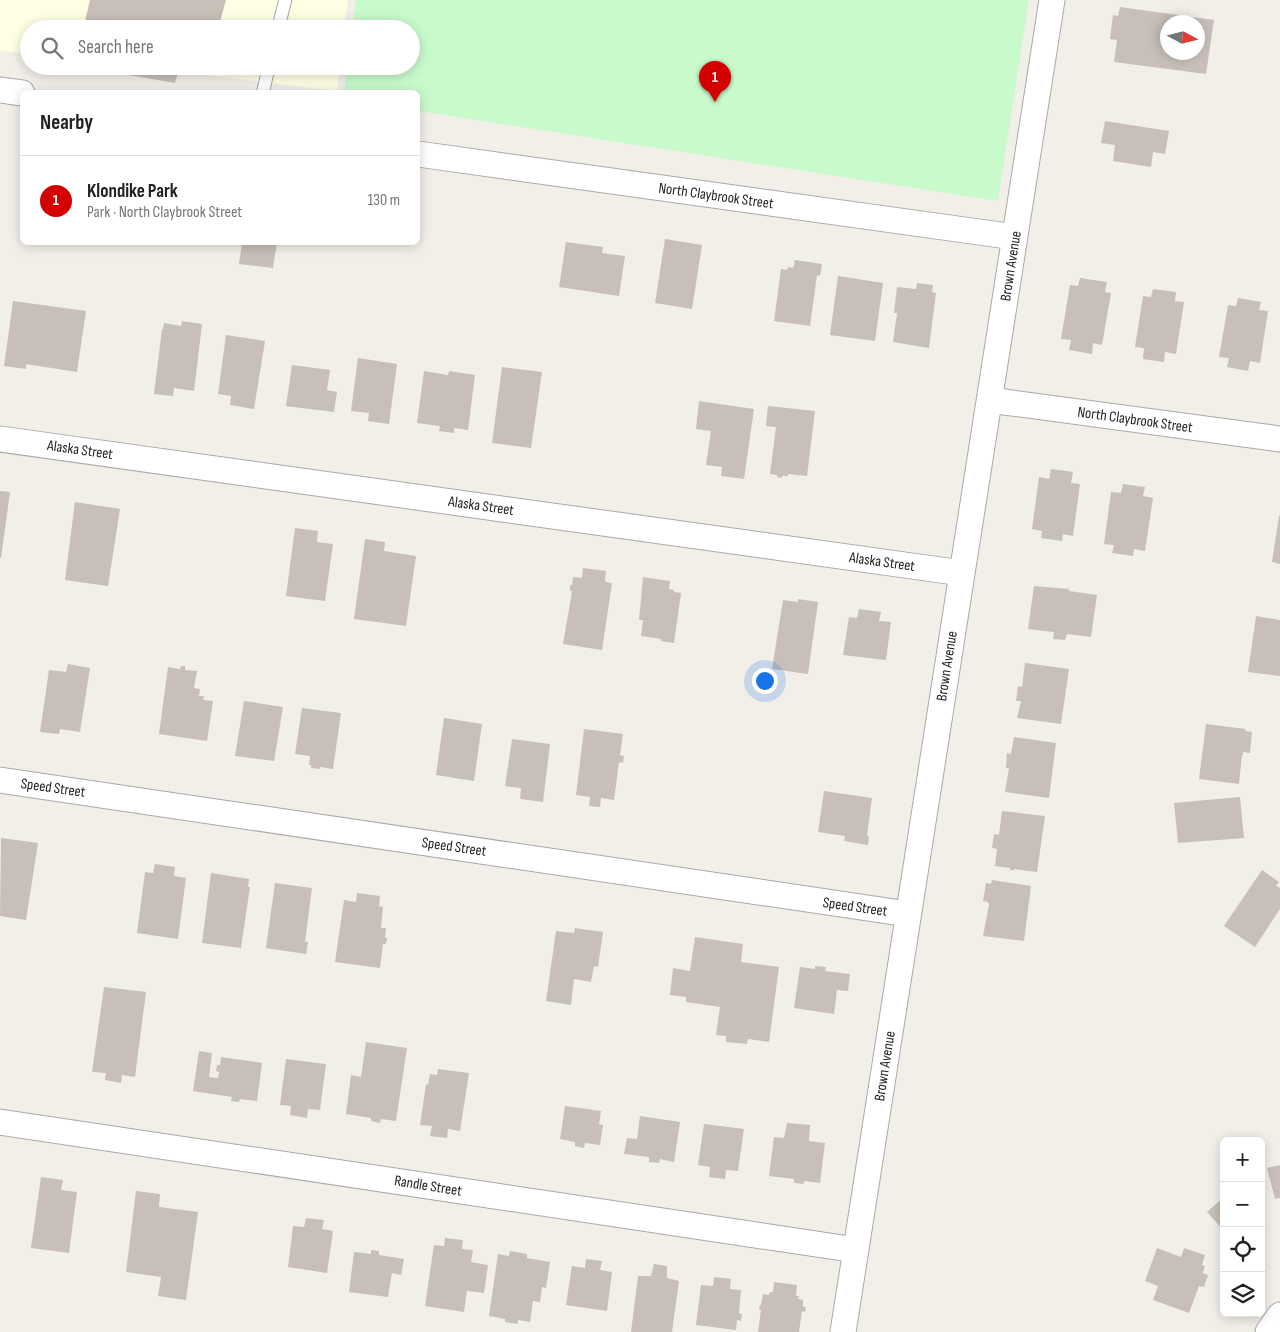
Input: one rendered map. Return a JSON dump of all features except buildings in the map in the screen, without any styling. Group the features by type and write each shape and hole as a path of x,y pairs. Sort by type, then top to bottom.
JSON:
{"street":[{"name":"Brown Avenue","path":"843,1332 1052,0"},
{"path":"0,90 20,93"},
{"name":"North Claybrook Street","path":"420,154 1015,237"},
{"name":"North Claybrook Street","path":"990,400 1280,440"},
{"name":"Alaska Street","path":"0,439 962,573"},
{"name":"Speed Street","path":"0,780 908,914"},
{"name":"Randle Street","path":"0,1122 856,1250"},
{"path":"1268,1332 1280,1315"}],"lane":[{"path":"280,20 285,1"},
{"path":"263,90 267,75"}],"shaded area":[{"path":"0,0 348,0 345,20 20,20 20,53 0,50"},
{"path":"206,75 339,75 337,90"}],"green space":[{"path":"356,0 1029,0 998,201 420,111 420,90 344,90 346,75 420,75 420,20 353,20"}],"place":[{"name":"Klondike Park","path":"715,102"}]}
